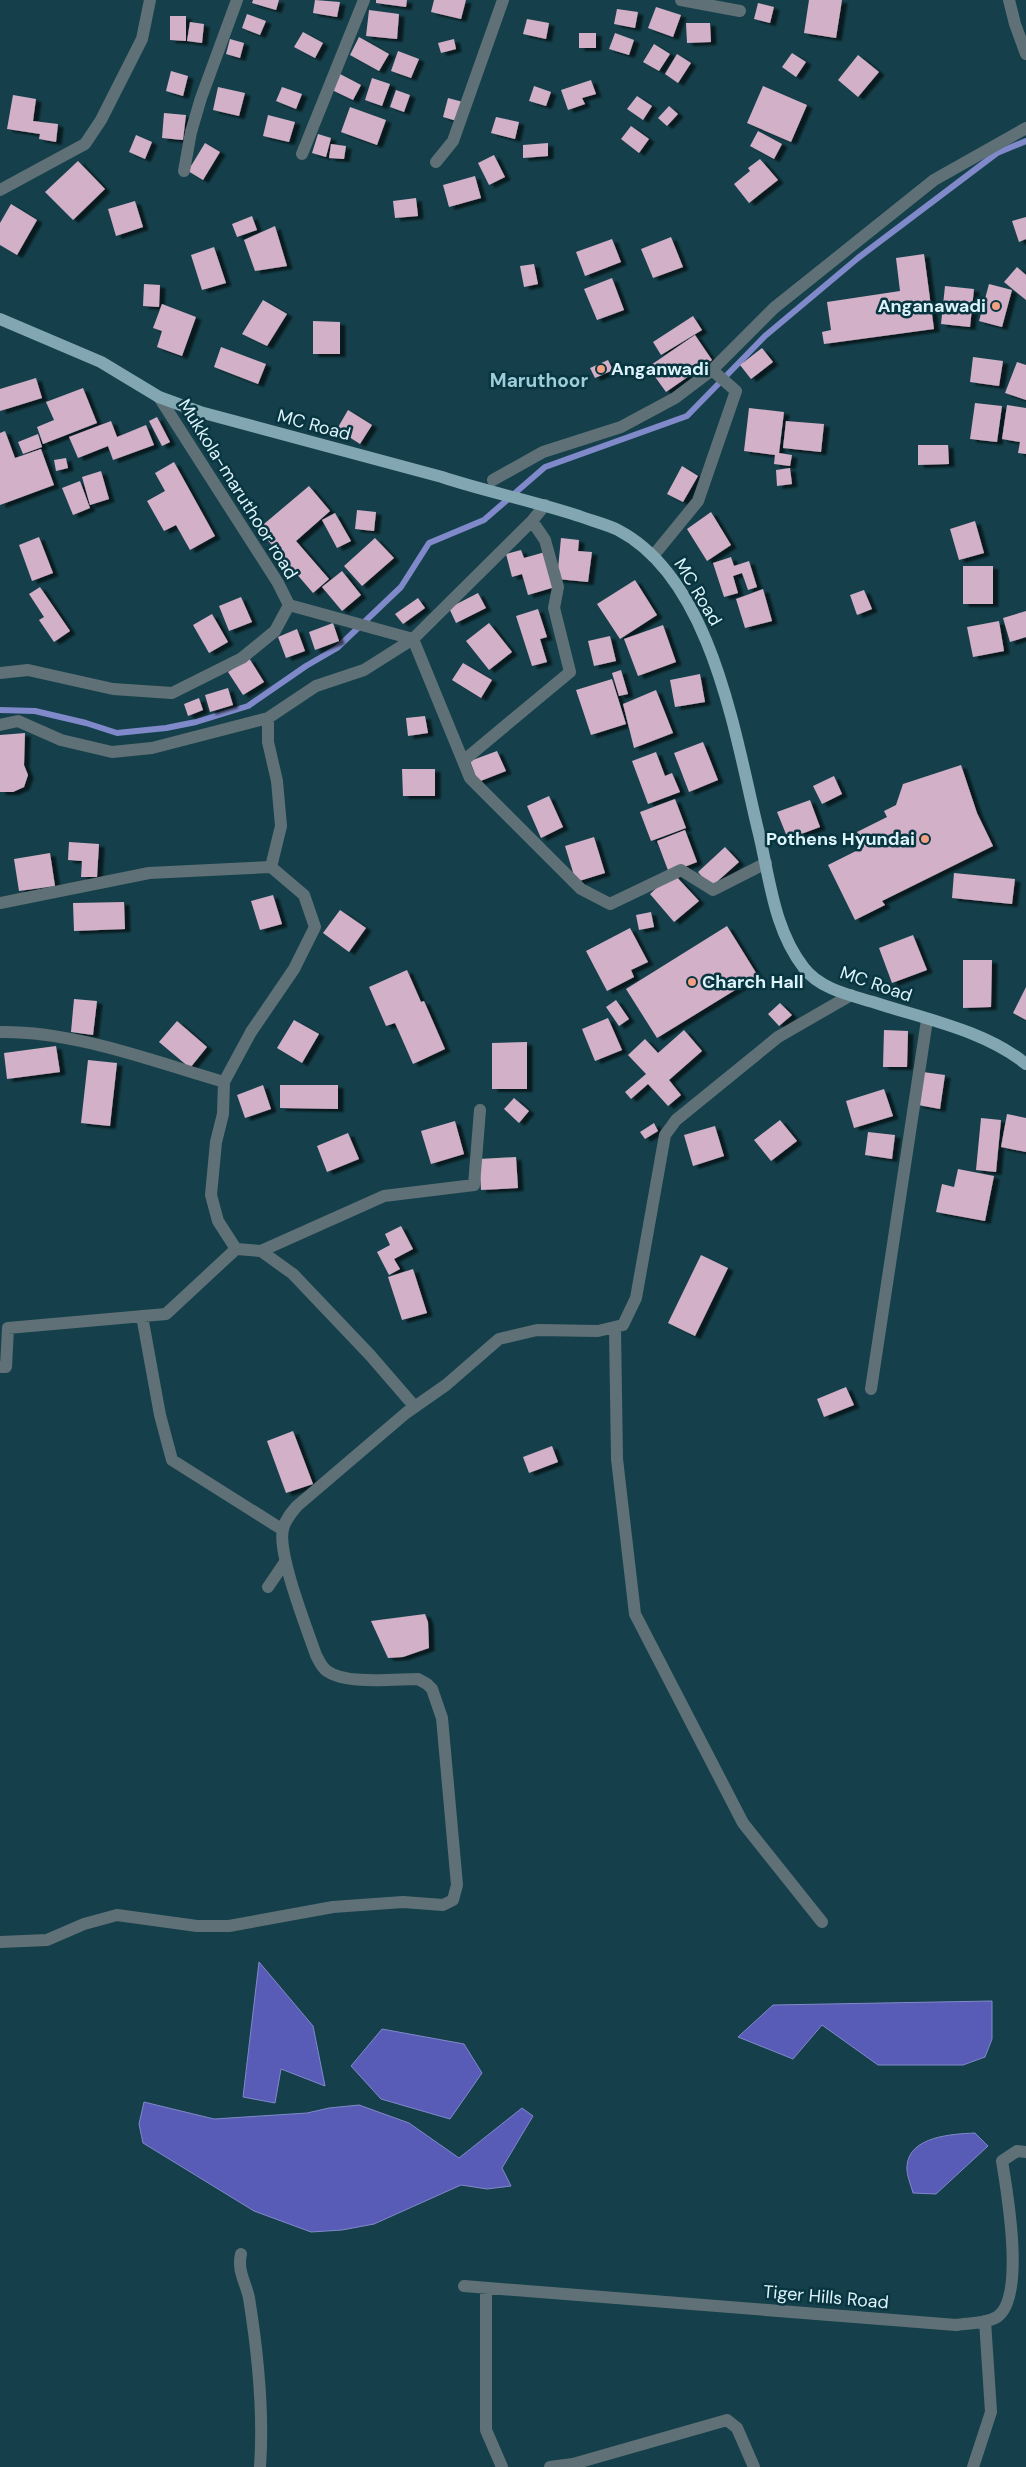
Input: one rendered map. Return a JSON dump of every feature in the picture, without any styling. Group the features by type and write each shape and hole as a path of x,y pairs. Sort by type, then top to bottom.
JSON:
{"main road":[{"name":"MC Road","path":"0,320 101,362 159,397 200,412 442,477 475,488 545,505 617,529 645,547 671,575 692,608 712,651 740,752 766,863 774,908 786,942 806,971 830,988 993,1042 1026,1064"}],"street":[{"path":"0,190 85,144 101,120 142,39 150,0"},
{"path":"184,171 191,132 201,98 236,0"},
{"path":"302,154 364,0"},
{"path":"436,162 453,142 503,0"},
{"path":"681,0 740,10"},
{"path":"1010,0 1015,24 1026,54"},
{"path":"493,480 543,452 621,428 675,398 712,370 774,308 934,180 1026,128"},
{"path":"653,556 698,501 736,392 712,370"},
{"name":"Mukkola-maruthoor road","path":"0,673 28,670 113,689 172,694 242,658 275,631 289,605 278,583 159,397"},
{"path":"0,725 18,721 61,740 112,752 152,748 268,718 316,686 364,670 413,639 532,521 545,505"},
{"path":"463,760 570,672 554,608 558,586 546,540 532,521"},
{"path":"289,605 413,639"},
{"path":"413,639 470,778 581,889 610,904 681,870 713,890 766,863"},
{"path":"268,718 268,742 277,781 281,826 271,867"},
{"path":"0,903 149,873 271,867 304,895 314,927 294,969 251,1032 224,1082 224,1114 216,1142 210,1195 218,1222 236,1249"},
{"path":"0,1942 47,1940 84,1924 116,1915 197,1926 229,1926 333,1907 402,1902 443,1905 453,1900 457,1885 446,1743 442,1718 432,1690 427,1684 418,1679 356,1679 329,1673 323,1668 316,1655 285,1562 282,1530 296,1506 414,1407 446,1385 499,1339 537,1330 598,1331 615,1329 623,1325 636,1298 665,1135 676,1120 778,1037 851,995"},
{"path":"871,1389 927,1020"},
{"path":"0,1032 22,1032 91,1044 224,1082"},
{"path":"0,1367 6,1367 8,1328 166,1314 236,1249 261,1251 384,1196 474,1185 480,1110"},
{"path":"261,1251 293,1274 370,1355 414,1407"},
{"path":"142,1316 160,1415 172,1460 282,1530"},
{"path":"615,1329 617,1459 635,1614 743,1823 822,1922"},
{"path":"268,1587 285,1562"},
{"path":"973,2467 991,2412 985,2322 997,2316 1006,2306 1013,2278 1012,2228 1002,2161 1017,2151 1026,2152"},
{"path":"241,2254 239,2261 248,2296 260,2382 262,2438 260,2467"},
{"name":"Tiger Hills Road","path":"464,2286 956,2325 985,2322"},
{"path":"486,2288 486,2430 502,2467"},
{"path":"550,2467 573,2464 727,2420 737,2428 754,2467"}],"shaded area":[{"path":"259,1962 313,2026 325,2086 281,2069 275,2103 243,2097"},
{"path":"992,2001 992,2039 985,2057 963,2065 878,2065 822,2025 793,2059 738,2037 773,2005"},
{"path":"382,2029 464,2044 482,2073 450,2119 381,2099 351,2066"},
{"path":"144,2102 214,2119 307,2113 329,2108 359,2105 409,2123 459,2158 522,2108 533,2116 502,2168 511,2186 487,2189 461,2185 374,2224 342,2230 311,2232 254,2211 143,2143 139,2124"},
{"path":"975,2133 988,2146 936,2194 913,2193 907,2166 915,2148 944,2136"}],"building":[{"path":"253,0 279,0 276,10 252,3"},
{"path":"315,0 340,2 337,17 313,13"},
{"path":"376,0 407,0 406,7 376,3"},
{"path":"434,0 466,0 461,19 431,12"},
{"path":"809,0 842,0 836,38 804,33"},
{"path":"758,3 774,7 770,23 754,19"},
{"path":"656,7 681,15 673,37 648,28"},
{"path":"617,9 638,12 635,28 614,24"},
{"path":"369,10 399,14 397,39 366,36"},
{"path":"247,14 266,21 260,35 242,28"},
{"path":"170,16 186,16 186,41 170,40"},
{"path":"527,19 549,23 546,39 523,34"},
{"path":"190,22 204,24 202,43 187,41"},
{"path":"686,23 710,23 711,42 687,43"},
{"path":"303,32 323,43 315,58 294,47"},
{"path":"579,33 596,33 596,48 579,48"},
{"path":"615,33 634,40 629,55 609,49"},
{"path":"359,37 389,54 379,71 350,55"},
{"path":"230,39 244,43 240,58 226,54"},
{"path":"454,39 456,49 441,53 438,43"},
{"path":"654,44 670,54 659,71 643,62"},
{"path":"398,51 419,59 411,78 391,71"},
{"path":"792,53 806,62 796,77 782,67"},
{"path":"677,54 691,63 678,83 665,74"},
{"path":"858,55 879,72 858,97 838,80"},
{"path":"171,71 188,76 183,96 166,91"},
{"path":"340,74 361,85 353,100 332,90"},
{"path":"372,78 390,84 382,106 365,100"},
{"path":"591,80 596,94 582,98 585,104 568,110 561,90"},
{"path":"534,86 551,92 546,106 529,101"},
{"path":"763,86 807,105 791,142 747,123"},
{"path":"218,87 245,93 239,116 213,110"},
{"path":"282,87 302,94 296,109 276,101"},
{"path":"396,90 410,95 404,112 390,107"},
{"path":"13,95 36,99 33,121 58,124 56,142 39,139 40,134 7,129"},
{"path":"637,96 652,106 643,120 627,109"},
{"path":"448,98 463,102 457,121 443,117"},
{"path":"669,106 678,114 667,126 658,118"},
{"path":"350,107 386,120 377,145 341,132"},
{"path":"164,113 186,115 183,140 162,138"},
{"path":"268,115 295,122 289,142 263,136"},
{"path":"496,117 519,122 515,139 491,133"},
{"path":"631,126 649,139 639,153 621,139"},
{"path":"758,131 782,144 774,159 750,146"},
{"path":"318,134 331,138 326,157 312,153"},
{"path":"136,135 152,142 145,159 129,152"},
{"path":"205,143 220,152 203,180 188,171"},
{"path":"548,143 548,156 523,158 523,145"},
{"path":"331,144 346,146 344,159 329,158"},
{"path":"494,155 505,177 489,185 478,163"},
{"path":"760,159 778,180 749,203 734,184 750,171 748,168"},
{"path":"78,161 105,189 73,220 45,192"},
{"path":"475,176 481,198 449,207 443,185"},
{"path":"416,198 418,216 395,218 393,201"},
{"path":"135,201 143,227 116,236 108,209"},
{"path":"11,204 37,220 17,255 0,245 0,223"},
{"path":"252,216 257,230 237,237 232,224"},
{"path":"1026,217 1026,239 1019,242 1012,221"},
{"path":"275,226 287,266 255,271 244,240"},
{"path":"671,237 683,267 653,278 641,249"},
{"path":"612,239 621,262 585,276 576,252"},
{"path":"214,247 226,283 202,290 191,255"},
{"path":"924,254 934,329 824,344 822,332 831,330 827,302 900,291 896,258"},
{"path":"534,264 538,284 524,287 520,266"},
{"path":"1017,267 1026,275 1026,300 1004,282"},
{"path":"612,278 624,310 597,320 584,289"},
{"path":"144,284 160,285 159,307 143,306"},
{"name":"Anganawadi","path":"989,284 1012,290 1002,327 979,321"},
{"path":"945,286 974,289 970,327 941,324"},
{"path":"263,300 287,314 267,346 242,334"},
{"path":"162,304 196,317 182,356 157,347 162,331 153,328"},
{"path":"693,316 702,330 661,355 653,342"},
{"path":"313,321 340,322 340,354 313,354"},
{"path":"695,335 712,360 666,392 648,367"},
{"path":"221,347 266,364 258,384 214,367"},
{"path":"762,348 773,362 751,379 740,365"},
{"path":"973,357 1003,361 999,386 970,382"},
{"name":"Anganwadi","path":"608,360 613,370 595,378 590,368"},
{"path":"1017,362 1026,365 1026,400 1005,393"},
{"path":"36,378 42,398 0,411 0,389"},
{"path":"83,388 97,423 43,444 37,427 54,420 46,402"},
{"path":"975,403 1002,406 997,442 970,439"},
{"path":"1007,405 1026,408 1026,454 1018,453 1020,442 1002,439"},
{"path":"749,408 784,412 779,453 792,455 790,466 774,464 775,455 744,451"},
{"path":"348,410 372,425 360,444 337,429"},
{"path":"157,417 170,442 162,446 149,421"},
{"path":"111,421 117,437 146,425 154,445 113,460 108,446 78,458 69,437"},
{"path":"786,421 824,424 821,452 783,448"},
{"path":"5,431 15,458 41,449 54,485 0,505 0,433"},
{"path":"38,434 42,447 23,454 18,442"},
{"path":"918,445 948,445 949,464 918,465"},
{"path":"66,458 68,468 56,471 54,460"},
{"path":"174,462 215,536 190,550 176,525 164,531 147,501 165,491 155,473"},
{"path":"682,466 698,476 683,502 667,494"},
{"path":"790,468 792,484 777,486 776,470"},
{"path":"101,471 109,499 90,505 82,477"},
{"path":"80,481 90,508 73,515 62,488"},
{"path":"309,486 330,511 296,541 329,579 313,593 258,529"},
{"path":"357,510 376,512 374,531 355,529"},
{"path":"711,512 731,545 707,561 687,529"},
{"path":"335,513 351,541 337,548 322,520"},
{"path":"975,521 984,553 959,560 950,529"},
{"path":"39,537 53,573 32,581 19,545"},
{"path":"375,538 394,558 362,586 344,566"},
{"path":"561,538 579,540 578,551 592,552 588,582 557,579"},
{"path":"521,550 524,558 545,552 555,587 528,595 522,574 512,577 506,554"},
{"path":"731,557 734,566 749,561 757,587 748,590 742,573 733,576 738,593 724,597 713,563"},
{"path":"963,566 993,566 993,604 963,604"},
{"path":"342,571 361,595 342,611 322,587"},
{"path":"635,580 657,615 620,639 597,604"},
{"path":"40,587 70,631 54,642 39,620 44,617 29,594"},
{"path":"763,589 772,621 745,628 736,599"},
{"path":"864,590 872,609 857,615 850,595"},
{"path":"478,593 486,608 456,623 449,608"},
{"path":"241,597 252,622 229,631 219,606"},
{"path":"418,598 425,608 403,624 395,614"},
{"path":"538,609 547,637 540,639 547,662 532,666 516,616"},
{"path":"1026,611 1026,637 1010,642 1003,618"},
{"path":"212,614 228,642 209,653 193,625"},
{"path":"999,621 1004,651 973,657 967,627"},
{"path":"333,623 339,641 315,650 309,632"},
{"path":"489,623 512,652 489,670 466,641"},
{"path":"663,625 676,662 638,676 624,639"},
{"path":"297,629 305,651 286,658 278,637"},
{"path":"610,636 616,661 594,666 588,641"},
{"path":"249,658 264,682 243,695 228,672"},
{"path":"463,663 492,680 481,698 452,680"},
{"path":"621,670 628,694 619,696 612,673"},
{"path":"700,674 705,702 675,707 670,680"},
{"path":"612,679 626,724 591,735 576,690"},
{"path":"228,688 233,705 210,712 205,695"},
{"path":"656,690 673,733 634,748 623,704"},
{"path":"199,698 203,710 188,716 184,704"},
{"path":"425,716 428,733 408,736 406,718"},
{"path":"25,733 24,765 28,775 24,787 13,792 0,792 0,735"},
{"path":"703,742 718,780 689,792 674,753"},
{"path":"497,751 506,771 478,782 470,761"},
{"path":"656,752 665,776 672,773 680,792 648,804 632,761"},
{"name":"Pothens Hyundai","path":"961,765 977,813 993,846 882,901 885,905 855,920 828,865 864,847 857,832 887,817 884,811 896,805 903,784"},
{"path":"402,769 435,769 435,796 403,796"},
{"path":"834,776 842,794 822,804 813,786"},
{"path":"549,796 563,827 541,838 527,806"},
{"path":"675,799 686,828 651,841 640,812"},
{"path":"810,800 820,827 788,839 777,812"},
{"path":"685,830 697,862 669,873 657,841"},
{"path":"594,837 605,873 576,882 565,846"},
{"path":"69,842 99,844 97,877 81,877 82,861 68,860"},
{"path":"725,847 739,862 711,887 698,872"},
{"path":"50,853 55,886 19,891 14,859"},
{"path":"673,873 699,901 674,922 650,894"},
{"path":"954,873 1015,879 1012,904 952,898"},
{"path":"273,895 282,924 260,930 251,901"},
{"path":"124,902 125,929 74,931 73,903"},
{"path":"340,910 366,928 349,952 323,933"},
{"path":"651,912 654,927 639,930 636,915"},
{"name":"Charch Hall","path":"727,926 758,976 657,1038 626,989"},
{"path":"630,928 648,962 631,970 634,977 607,991 586,951"},
{"path":"913,935 927,970 892,983 879,948"},
{"path":"963,960 992,960 991,1007 963,1008"},
{"path":"407,970 421,1002 424,1001 445,1049 413,1064 395,1023 386,1026 369,987"},
{"path":"1026,987 1026,1020 1013,1013"},
{"path":"74,999 97,1001 93,1035 71,1032"},
{"path":"616,1000 629,1019 619,1026 606,1007"},
{"path":"780,1003 792,1015 779,1026 768,1014"},
{"path":"608,1018 622,1050 595,1061 582,1029"},
{"path":"294,1020 319,1034 302,1063 277,1048"},
{"path":"177,1021 207,1047 190,1068 159,1042"},
{"path":"684,1030 702,1051 669,1080 681,1095 668,1106 648,1084 631,1099 625,1092 646,1074 628,1055 645,1039 658,1053"},
{"path":"884,1030 908,1031 907,1067 883,1067"},
{"path":"527,1042 527,1089 492,1089 492,1043"},
{"path":"56,1046 60,1072 7,1079 4,1053"},
{"path":"88,1060 117,1063 110,1126 81,1123"},
{"path":"923,1072 945,1075 940,1109 918,1105"},
{"path":"263,1085 271,1109 245,1118 237,1095"},
{"path":"280,1085 338,1085 338,1109 280,1108"},
{"path":"884,1089 893,1116 854,1128 846,1101"},
{"path":"514,1098 529,1111 519,1123 504,1109"},
{"path":"1007,1114 1026,1118 1026,1152 1001,1147"},
{"path":"981,1118 1001,1120 996,1172 976,1170"},
{"path":"780,1120 797,1141 771,1161 754,1140"},
{"path":"455,1121 464,1154 431,1164 421,1131"},
{"path":"654,1123 658,1131 645,1139 640,1132"},
{"path":"715,1126 724,1156 693,1166 684,1135"},
{"path":"868,1132 895,1135 892,1159 865,1155"},
{"path":"348,1133 359,1159 327,1172 317,1146"},
{"path":"516,1157 518,1188 481,1190 479,1159"},
{"path":"958,1169 994,1176 985,1221 936,1212 942,1184 954,1187"},
{"path":"401,1226 413,1249 394,1259 400,1269 389,1275 377,1252 390,1245 385,1234"},
{"path":"701,1255 728,1268 695,1336 668,1323"},
{"path":"413,1269 427,1313 402,1320 388,1277"},
{"path":"846,1387 854,1405 824,1417 817,1399"},
{"path":"293,1431 313,1484 286,1493 267,1441"},
{"path":"552,1446 558,1462 529,1473 523,1457"},
{"path":"425,1614 428,1622 429,1648 403,1657 388,1658 371,1621"}],"waterway":[{"path":"0,710 35,711 86,723 117,733 166,728 196,722 248,706 306,666 337,648 401,587 429,543 484,520 545,467 687,416 765,336 858,258 997,153 1026,141"}],"place":[{"name":"Anganawadi","path":"996,306"},
{"name":"Anganwadi","path":"601,369"},
{"name":"Pothens Hyundai","path":"925,839"},
{"name":"Charch Hall","path":"692,982"}],"district":[{"name":"Maruthoor","path":"539,380"}]}
